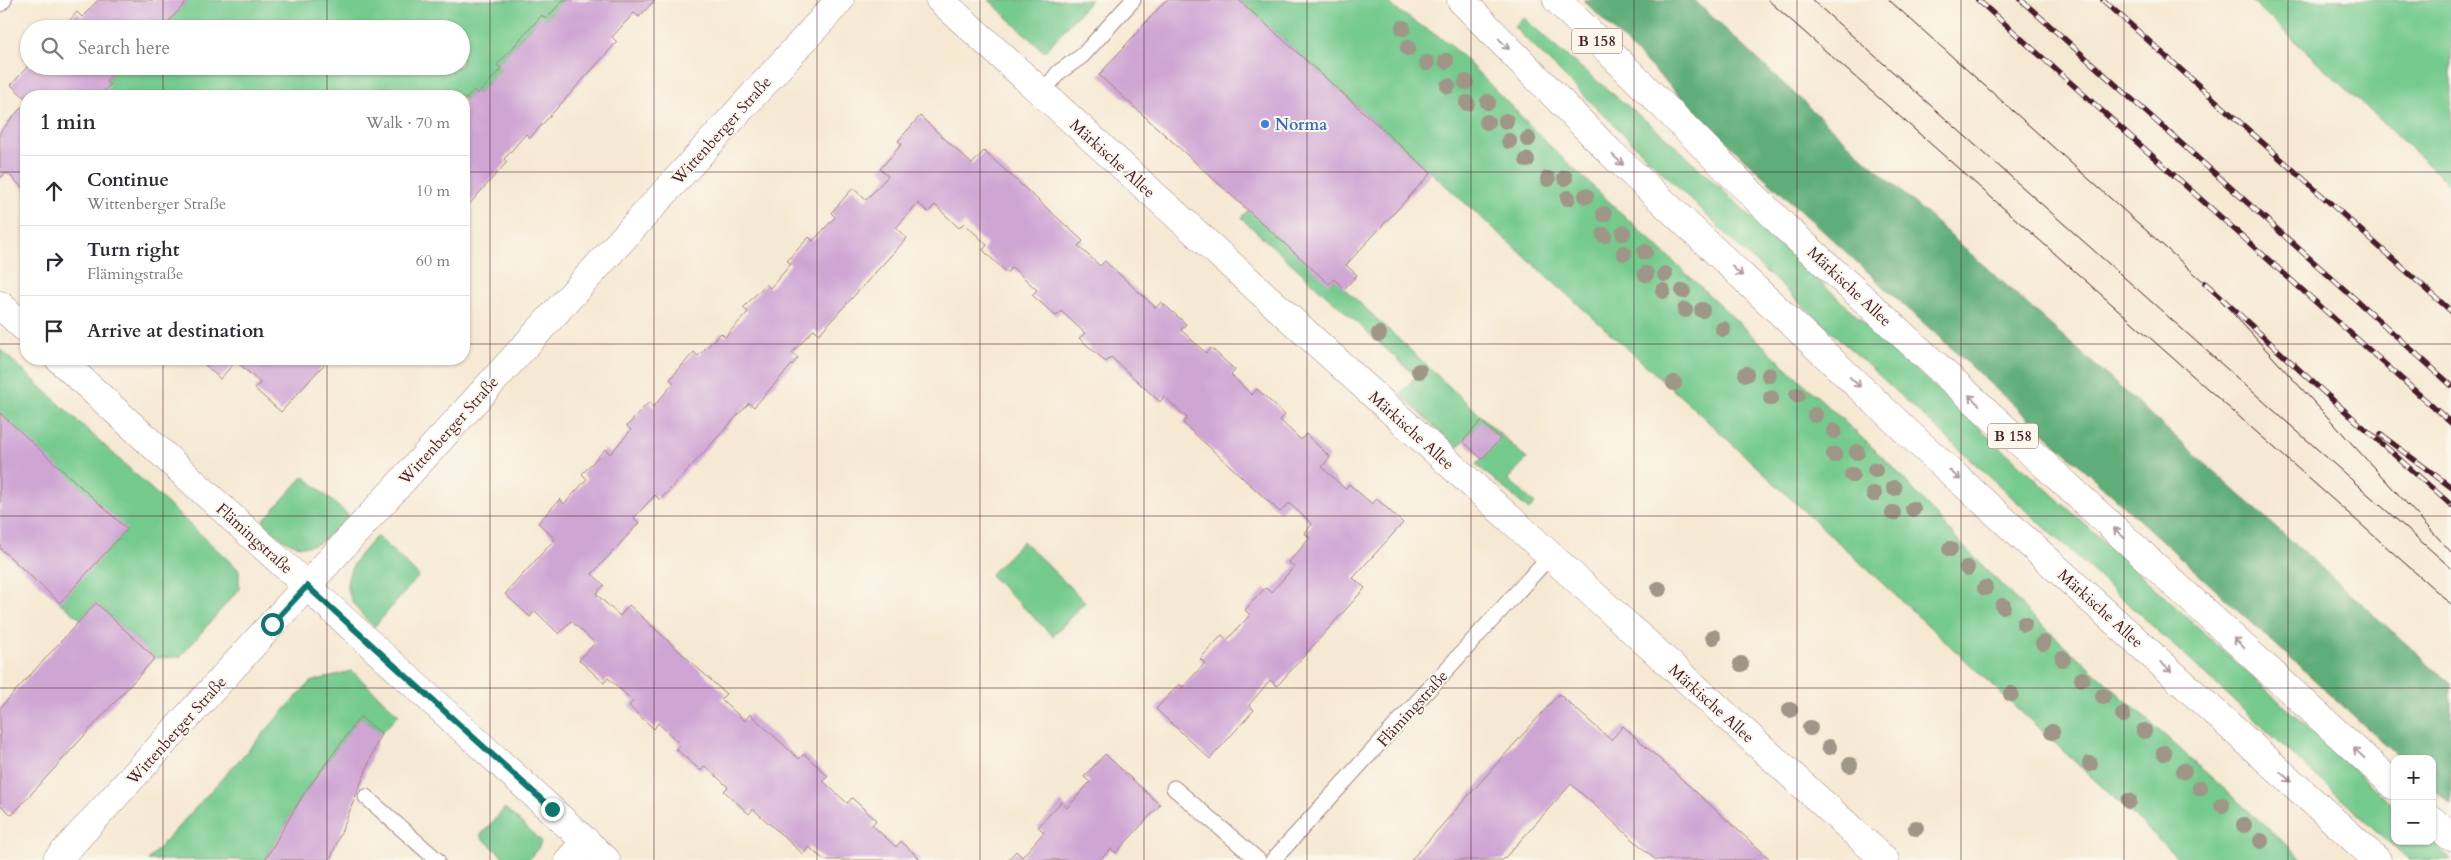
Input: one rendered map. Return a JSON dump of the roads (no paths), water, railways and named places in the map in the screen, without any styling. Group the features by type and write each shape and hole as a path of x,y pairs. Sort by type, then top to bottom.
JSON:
{"street":[{"name":"Wittenberger Straße","path":"57,860 840,0"},
{"name":"Märkische Allee","path":"940,0 1885,860"},
{"name":"Märkische Allee","path":"1461,0 1609,151 1898,422 2377,860"},
{"name":"Märkische Allee","path":"1558,0 1785,227 2391,782"},
{"path":"0,305 20,323"},
{"name":"Flämingstraße","path":"66,365 307,586 578,850 606,860"},
{"path":"2436,824 2451,838"}],"lane":[{"path":"0,4 4,0"},
{"path":"1042,93 1058,72 1082,56 1133,0"},
{"name":"Flämingstraße","path":"1273,860 1550,556"},
{"path":"1174,788 1258,860"},
{"path":"366,797 437,860"}],"tram line":[{"path":"1768,0 2451,604"},
{"path":"1812,0 2451,568"},
{"path":"1889,0 2205,283 2451,552"}],"railway":[{"path":"1978,0 2451,423"},
{"path":"2021,0 2451,385"},
{"path":"2103,0 2451,311"},
{"path":"2205,283 2318,387 2451,505"},
{"path":"2381,435 2451,487"}],"place":[{"name":"Norma","path":"1265,124"}]}
